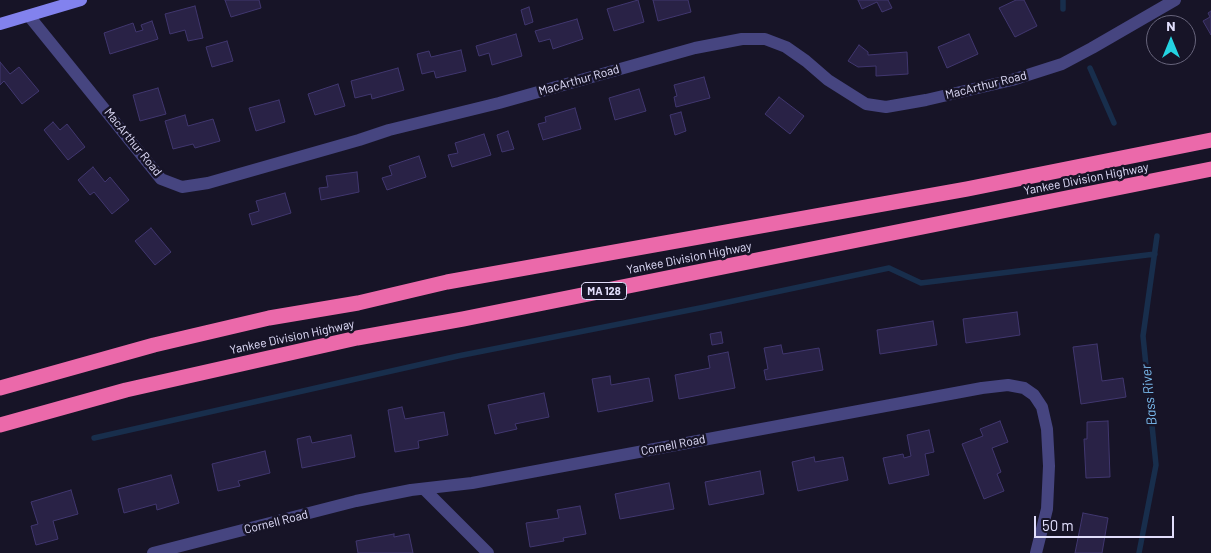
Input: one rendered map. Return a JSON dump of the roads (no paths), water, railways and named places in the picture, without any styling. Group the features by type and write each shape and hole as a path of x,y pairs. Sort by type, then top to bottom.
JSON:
{"highway":[{"name":"Yankee Division Highway","path":"0,388 154,345 270,318 358,303 448,282 967,189 1211,140"},
{"name":"Yankee Division Highway","path":"0,425 126,390 357,338 463,319 1211,169"}],"main road":[{"path":"0,24 81,0"}],"street":[{"name":"MacArthur Road","path":"29,16 161,179 182,187 208,183 389,130 499,103 695,48 742,39 765,39 786,47 828,80 866,104 886,107 926,100 1012,80 1062,64 1175,0"},
{"name":"Cornell Road","path":"153,553 188,549 356,501 482,481 1008,385 1024,388 1034,395 1042,407 1047,429 1049,466 1047,509 1036,553"},
{"path":"424,489 488,553"}],"waterway":[{"name":"Bass River","path":"1063,0 1063,9"},
{"name":"Bass River","path":"1090,68 1114,123"},
{"name":"Bass River","path":"1139,553 1156,465 1143,336 1157,236"},
{"path":"94,438 458,356 889,268 921,283 1155,254"}]}
